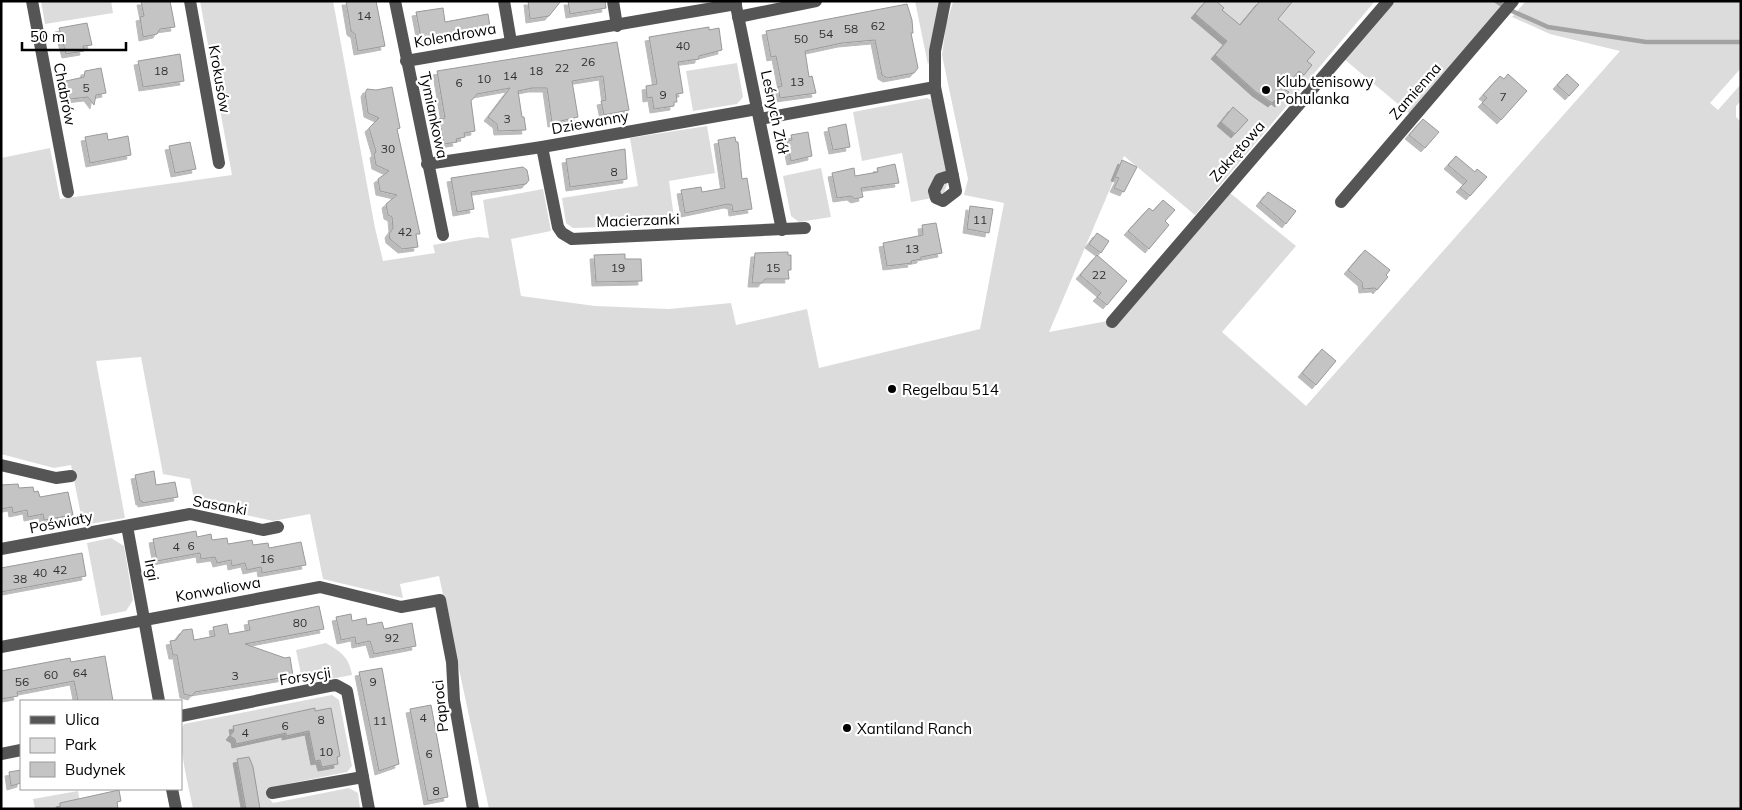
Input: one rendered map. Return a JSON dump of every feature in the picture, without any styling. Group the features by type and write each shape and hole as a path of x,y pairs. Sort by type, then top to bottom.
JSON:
{"street":[{"name":"Chabrów","path":"32,1 68,192"},
{"name":"Krokusów","path":"190,1 219,163"},
{"name":"Tymiankowa","path":"395,1 443,236"},
{"name":"Kolendrowa","path":"504,1 511,42"},
{"path":"613,1 617,26"},
{"name":"Kolendrowa","path":"406,60 736,8 816,1"},
{"path":"943,201 956,191 935,87 935,51 946,1"},
{"name":"Zakrętowa","path":"1112,322 1388,1"},
{"name":"Zamienna","path":"1341,202 1514,1"},
{"name":"Leśnych Ziół","path":"736,8 782,230"},
{"name":"Dziewanny","path":"427,164 935,87"},
{"name":"Macierzanki","path":"542,147 558,227 562,234 572,239 806,228"},
{"path":"1,465 56,478 71,476"},
{"name":"Sasanki","path":"127,526 190,514 263,530 278,527"},
{"name":"Poświaty","path":"1,549 127,526"},
{"name":"Irgi","path":"127,526 159,700"},
{"name":"Konwaliowa","path":"1,647 320,587 401,606 440,600"},
{"name":"Paproci","path":"440,600 452,662 454,700 473,809"},
{"name":"Forsycji","path":"182,716 336,685 347,692 369,809"},
{"path":"1,754 20,750"},
{"path":"272,793 363,778"},
{"path":"172,790 176,809"}],"green space":[{"path":"41,1 111,1 113,13 45,24"},
{"path":"200,1 333,1 375,228 383,261 435,253 433,245 478,237 489,238 483,200 543,189 551,231 511,239 521,296 595,306 669,309 731,303 736,325 807,309 819,368 980,329 1004,203 964,195 968,179 942,55 946,25 953,2 1375,1 1195,215 1124,156 1049,332 1123,318 1230,193 1296,246 1222,332 1306,406 1620,51 1550,34 1512,17 1526,1 1741,1 1741,68 1710,103 1718,110 1741,84 1741,101 1736,106 1736,117 1741,122 1741,809 489,809 439,576 400,584 403,598 323,579 310,514 273,521 195,504 190,479 163,474 141,357 96,361 125,518 83,525 71,465 54,468 1,454 1,158 50,148 60,199 232,175"},
{"path":"915,1 940,1 934,43 928,65"},
{"path":"1394,1 1505,1 1410,114 1344,59"},
{"path":"737,63 743,97 737,104 693,111 686,71"},
{"path":"927,98 935,102 949,178 943,196 911,202 902,153 862,161 853,112"},
{"path":"707,126 715,173 669,181 675,225 573,228 566,223 562,198 638,186 630,138"},
{"path":"821,168 831,217 799,222 791,216 783,176"},
{"path":"111,538 124,546 133,600 126,611 101,616 87,543"},
{"path":"326,643 344,656 349,664 352,675 303,684 296,650"},
{"path":"332,695 339,700 352,766 347,772 272,787 267,796 273,803 349,788 358,793 360,809 193,809 182,752 182,730 184,724"},
{"path":"78,791 81,809 35,809 33,799"}],"building":[{"path":"141,1 170,1 175,27 160,29 157,34 143,37 140,17 144,16"},
{"path":"346,1 376,1 385,46 358,51 355,34 351,31"},
{"path":"528,1 561,1 549,16 530,19"},
{"path":"568,1 605,1 606,8 570,14"},
{"path":"1206,1 1216,1 1224,8 1222,10 1240,25 1260,1 1293,1 1278,19 1315,52 1307,61 1312,65 1304,75 1299,71 1284,89 1289,92 1279,103 1275,100 1272,103 1256,92 1215,55 1227,41 1195,14"},
{"path":"907,4 912,20 913,33 911,33 918,68 914,73 887,78 882,75 875,40 842,43 805,51 809,77 812,76 816,93 780,98 778,87 782,86 776,56 771,57 766,31"},
{"path":"443,8 445,22 488,14 490,27 421,38 416,12"},
{"path":"87,23 92,45 83,46 84,51 66,54 59,28"},
{"path":"709,27 709,30 719,28 722,50 699,56 699,59 678,62 683,93 676,94 677,102 674,102 674,106 654,109 652,97 647,98 646,86 657,84 649,37"},
{"path":"617,42 629,110 604,115 601,101 606,100 603,76 572,81 578,117 552,123 547,88 532,88 518,91 526,130 498,131 497,124 488,117 510,88 477,94 471,101 475,131 464,133 465,137 456,139 457,142 444,144 439,119 445,118 437,71"},
{"path":"180,54 184,81 143,87 138,61"},
{"path":"101,68 106,93 96,95 94,105 88,97 70,99 66,81 84,77 85,71"},
{"path":"1508,74 1527,91 1501,120 1482,103 1487,98 1483,95 1500,76 1504,79"},
{"path":"1567,74 1579,85 1569,96 1557,85"},
{"path":"392,87 400,128 397,129 420,234 416,234 418,247 402,249 390,239 389,234 393,228 392,217 388,215 386,204 397,195 380,191 378,179 389,171 376,165 374,154 376,152 369,128 379,118 368,113 365,93 367,89 376,90"},
{"path":"1233,107 1248,120 1235,134 1221,122"},
{"path":"1423,119 1439,132 1425,148 1409,135"},
{"path":"846,124 850,147 833,150 828,128"},
{"path":"808,132 812,156 791,161 787,141 792,140 791,135"},
{"path":"107,133 108,140 128,136 131,155 90,163 85,137"},
{"path":"735,137 736,142 738,142 742,179 747,178 752,209 733,212 732,205 728,204 685,213 681,190 701,187 702,192 725,188 718,140"},
{"path":"190,142 196,169 175,173 169,146"},
{"path":"625,149 627,179 570,187 566,159"},
{"path":"1456,156 1475,172 1477,169 1487,177 1470,196 1460,188 1467,181 1448,165"},
{"path":"1122,160 1137,167 1124,192 1114,188 1119,178 1115,177"},
{"path":"895,164 899,183 861,188 863,197 855,199 851,196 837,198 832,173 854,168 855,176 878,172 877,168"},
{"path":"523,167 527,170 529,180 526,184 471,192 474,209 457,212 451,178"},
{"path":"1268,192 1296,211 1286,224 1260,202"},
{"path":"1163,200 1175,210 1165,221 1169,225 1149,249 1128,231 1149,208 1153,211"},
{"path":"970,206 993,209 989,233 967,229"},
{"path":"936,223 942,253 921,257 921,259 911,261 912,263 887,266 883,243 923,235 922,225"},
{"path":"1097,233 1109,241 1101,253 1089,244"},
{"path":"1365,250 1390,270 1386,275 1388,277 1377,290 1375,288 1363,289 1362,282 1348,270"},
{"path":"788,252 788,255 791,255 791,270 788,270 789,279 765,279 762,283 752,283 755,253"},
{"path":"625,254 625,259 641,259 642,281 596,282 594,255"},
{"path":"1097,255 1127,281 1107,305 1097,297 1101,293 1080,275"},
{"path":"1322,349 1336,361 1316,385 1302,373"},
{"path":"154,471 156,485 175,482 178,497 142,503 140,501 135,475"},
{"path":"18,484 19,488 33,487 34,492 38,491 40,497 68,492 73,515 44,520 43,514 28,517 27,510 13,513 12,507 1,509 1,485"},
{"path":"196,531 197,537 211,534 212,540 227,538 228,544 252,540 253,545 268,543 269,548 301,542 306,565 262,573 261,567 247,570 245,563 232,566 231,560 217,563 215,557 201,559 200,553 157,561 153,539"},
{"path":"82,553 86,576 1,592 1,568"},
{"path":"319,606 324,629 245,644 285,658 290,657 293,676 195,692 192,696 184,694 177,655 173,655 170,641 176,640 183,630 192,629 194,640 215,636 213,627 227,624 229,634 250,630 248,621"},
{"path":"351,614 352,621 366,618 367,625 382,622 384,629 412,623 416,646 374,654 370,641 356,644 355,637 341,640 336,617"},
{"path":"105,656 113,700 78,700 74,681 17,692 18,696 1,699 1,671 70,658 71,662"},
{"path":"382,668 399,764 379,771 359,672"},
{"path":"431,705 448,797 428,801 410,709"},
{"path":"315,708 315,711 331,708 340,756 337,757 338,764 322,767 320,760 315,761 309,731 286,736 286,733 236,744 235,739 230,736 234,731 233,726"},
{"path":"249,757 253,767 260,809 246,809 237,759"},
{"path":"20,770 20,783 11,786 9,772"},
{"path":"119,790 121,801 117,802 118,809 60,809 60,803"}],"waterway":[{"path":"1496,1 1502,5"},
{"path":"1512,11 1548,27 1646,42 1741,42"}],"place":[{"name":"Klub tenisowy Pohulanka","path":"1266,90"},
{"name":"Regelbau 514","path":"892,389"},
{"name":"Xantiland Ranch","path":"847,728"}]}
